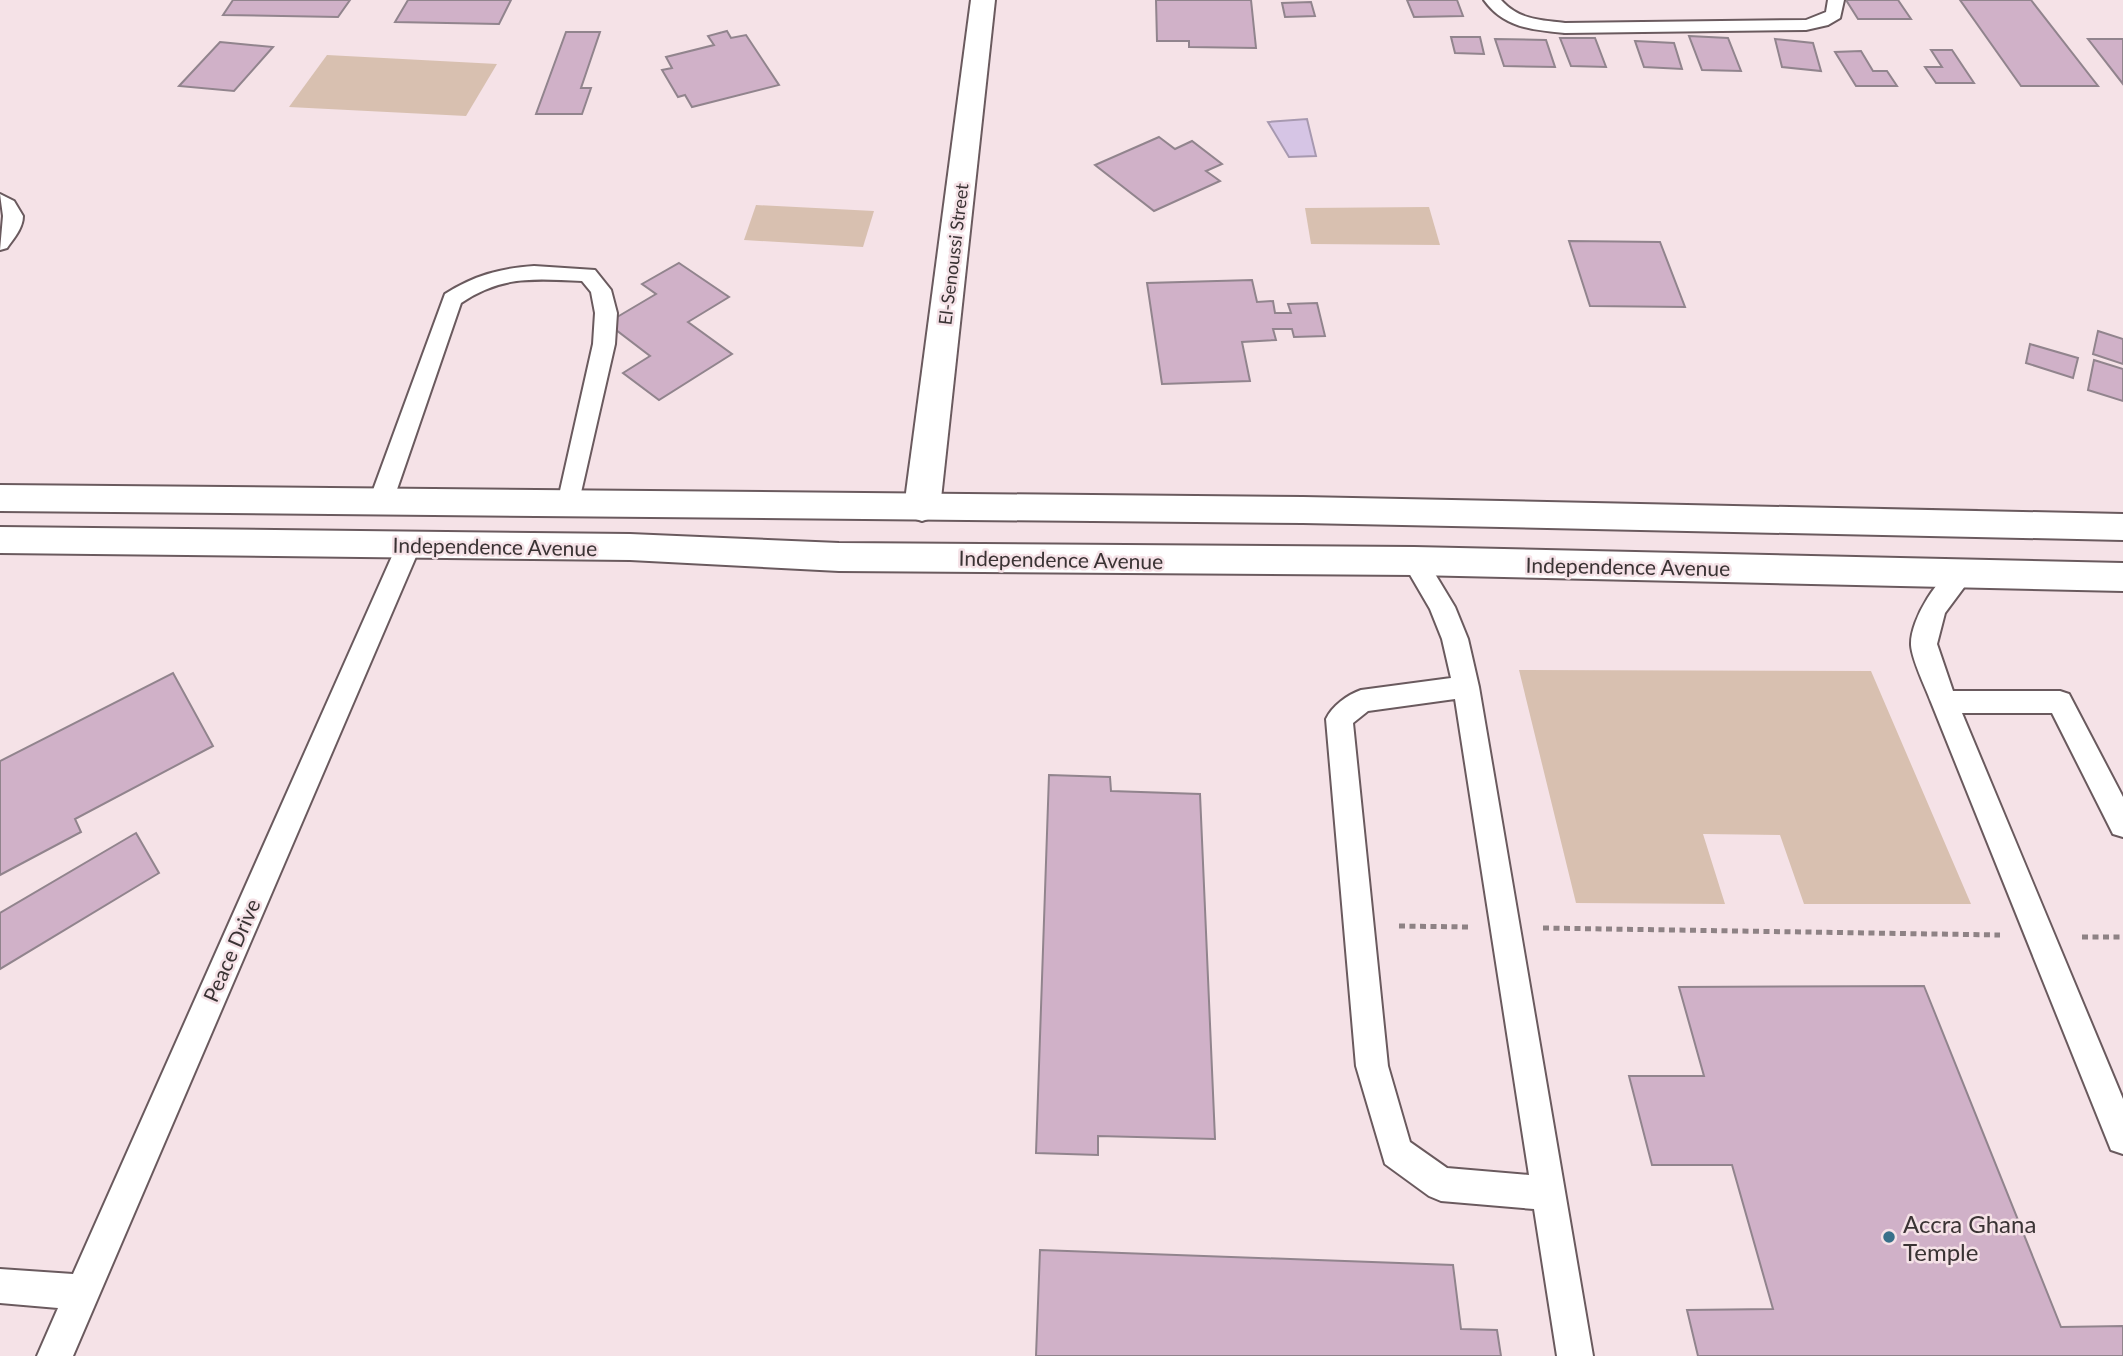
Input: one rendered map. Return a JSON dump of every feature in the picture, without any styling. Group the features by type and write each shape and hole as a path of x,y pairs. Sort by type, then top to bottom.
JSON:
{"main road":[{"name":"El-Senoussi Street","path":"922,508 983,0"},
{"name":"Independence Avenue","path":"0,498 1303,510 2123,527"},
{"name":"Independence Avenue","path":"0,540 630,547 839,557 1414,561 2123,577"}],"lane":[{"path":"1492,0 1508,18 1529,24 1565,28 1806,25 1822,21 1834,14 1836,0"},
{"path":"0,200 11,208 14,215 11,228 0,244"},
{"path":"381,501 452,299 472,284 509,273 588,275 601,290 606,313 604,344 569,504"},
{"name":"Peace Drive","path":"55,1356 409,545"},
{"path":"1414,561 1442,607 1455,639 1466,687 1575,1356"},
{"path":"1962,574 1933,609 1924,644 1944,702 2123,1138"},
{"path":"1466,687 1361,701 1339,719 1372,1066 1396,1152 1441,1184 1549,1195"},
{"path":"1944,702 2060,702 2123,825"},
{"path":"0,1286 82,1292"}],"path":[{"path":"1359,925 2123,937"}],"shaded area":[{"path":"327,55 497,64 466,116 289,107"},
{"path":"1307,119 1316,156 1289,157 1268,122"},
{"path":"756,205 874,211 863,247 744,240"},
{"path":"1429,207 1440,245 1311,244 1305,208"},
{"path":"1519,670 1871,671 1971,904 1804,904 1780,835 1703,834 1725,904 1576,903"}],"building":[{"path":"233,0 350,0 338,17 223,15"},
{"path":"408,0 511,0 499,24 395,22"},
{"path":"1156,0 1251,0 1256,48 1189,47 1189,41 1157,41"},
{"path":"1407,0 1457,0 1463,16 1414,17"},
{"path":"1846,0 1898,0 1911,19 1858,19"},
{"path":"1960,0 2031,0 2098,86 2021,86"},
{"path":"1311,2 1315,16 1285,17 1282,3"},
{"path":"727,31 731,38 746,35 779,85 692,107 685,95 678,97 662,70 672,68 666,57 714,45 708,36"},
{"path":"566,32 600,32 581,88 591,88 582,114 536,114"},
{"path":"1689,36 1728,38 1741,71 1702,70"},
{"path":"1451,37 1480,37 1484,54 1455,53"},
{"path":"1560,38 1595,38 1606,67 1571,66"},
{"path":"1495,39 1546,40 1555,67 1504,66"},
{"path":"1775,39 1813,43 1821,71 1782,67"},
{"path":"2088,39 2123,39 2123,84"},
{"path":"1635,41 1674,43 1682,69 1644,67"},
{"path":"220,42 273,47 234,91 179,86"},
{"path":"1931,50 1952,50 1974,83 1936,83 1925,67 1942,67"},
{"path":"1861,51 1873,71 1887,71 1897,86 1856,86 1835,52"},
{"path":"1159,137 1175,149 1192,141 1222,164 1206,171 1220,181 1154,211 1095,165"},
{"path":"1569,241 1660,242 1685,307 1590,306"},
{"path":"679,263 729,297 688,322 732,354 659,400 623,373 650,356 607,323 656,294 642,284"},
{"path":"1252,280 1257,302 1273,301 1275,313 1291,313 1288,304 1317,303 1325,336 1294,337 1292,329 1273,329 1276,340 1242,342 1250,381 1162,384 1147,283"},
{"path":"2098,331 2123,339 2123,364 2093,354"},
{"path":"2030,344 2078,358 2073,378 2026,363"},
{"path":"2094,360 2123,369 2123,401 2088,390"},
{"path":"173,673 213,746 75,819 81,832 0,875 0,761"},
{"path":"1049,775 1110,777 1111,791 1200,794 1215,1139 1098,1136 1098,1155 1036,1153"},
{"path":"136,833 159,873 0,969 0,913"},
{"name":"Accra Ghana Temple","path":"1924,986 2061,1327 2123,1326 2123,1356 1698,1356 1687,1310 1773,1309 1732,1165 1652,1165 1629,1076 1704,1076 1679,987"},
{"path":"1040,1250 1453,1265 1461,1329 1497,1330 1501,1356 1036,1356"}],"place":[{"name":"Accra Ghana Temple","path":"1889,1237"}]}
